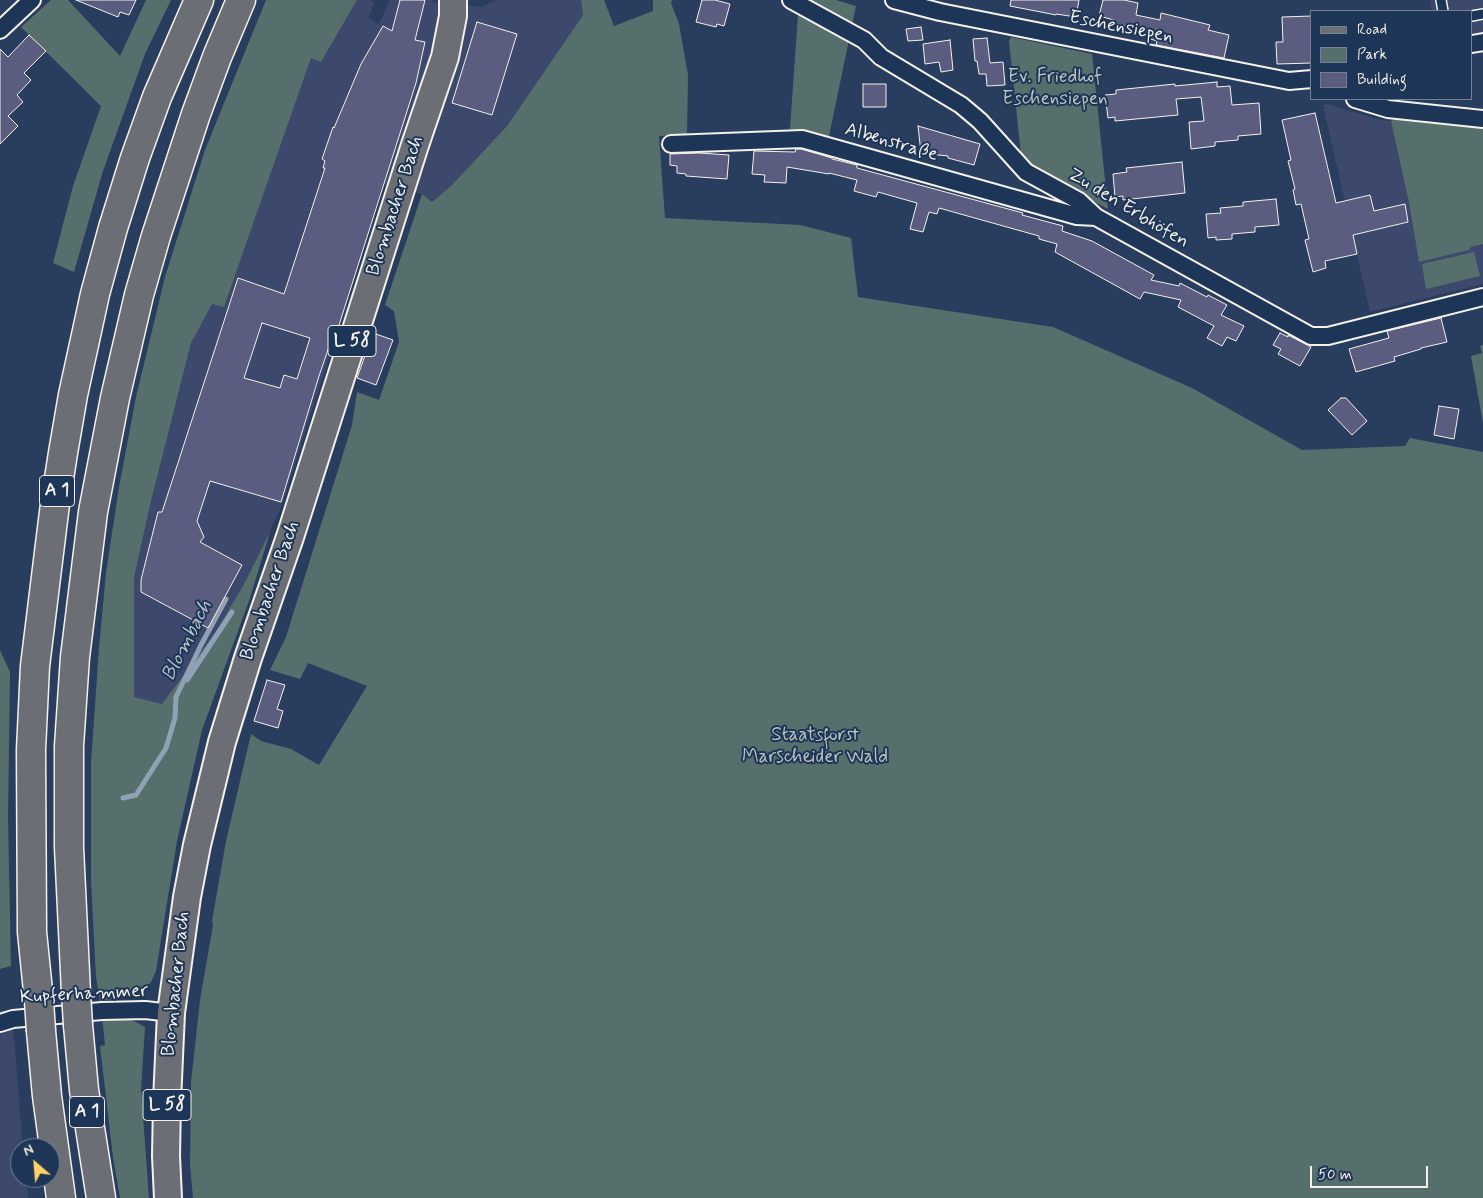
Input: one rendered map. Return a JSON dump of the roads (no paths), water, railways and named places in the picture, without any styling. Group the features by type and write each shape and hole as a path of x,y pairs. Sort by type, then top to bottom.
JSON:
{"highway":[{"name":"A 1","path":"61,1198 47,1096 32,932 32,740 35,666 63,452 94,294 135,158 157,97 199,0"},
{"name":"A 1","path":"100,1198 84,1090 78,1026 69,847 70,746 75,657 93,512 115,398 139,294 196,114 241,0"}],"main road":[{"name":"Blombacher Bach","path":"168,1198 166,1156 167,1093 171,1013 187,897 197,846 222,742 248,658 290,537 415,145 445,57 453,16 453,0"}],"street":[{"path":"0,30 32,0"},
{"name":"Zu den Erbhöfen","path":"791,0 864,40 881,58 960,105 980,121 1026,172 1079,201 1096,217 1311,336 1328,336 1483,297"},
{"name":"Eschensiepen","path":"894,0 949,14 1289,82 1310,79"},
{"path":"1289,82 1310,87"},
{"path":"1372,101 1388,109 1483,119"},
{"name":"Albenstraße","path":"671,144 802,139 1077,216 1096,217"},
{"name":"Kupferhammer","path":"0,1023 13,1019 102,1011 145,1010 171,1013"}],"waterway":[{"name":"Blombach","path":"123,798 136,795 166,748 175,718 176,697 226,599"},
{"name":"Blombach","path":"187,680 232,612"}],"park label":[{"name":"Ev. Friedhof Eschensiepen","path":"1055,89"},
{"name":"Staatsforst Marscheider Wald","path":"815,747"}]}
